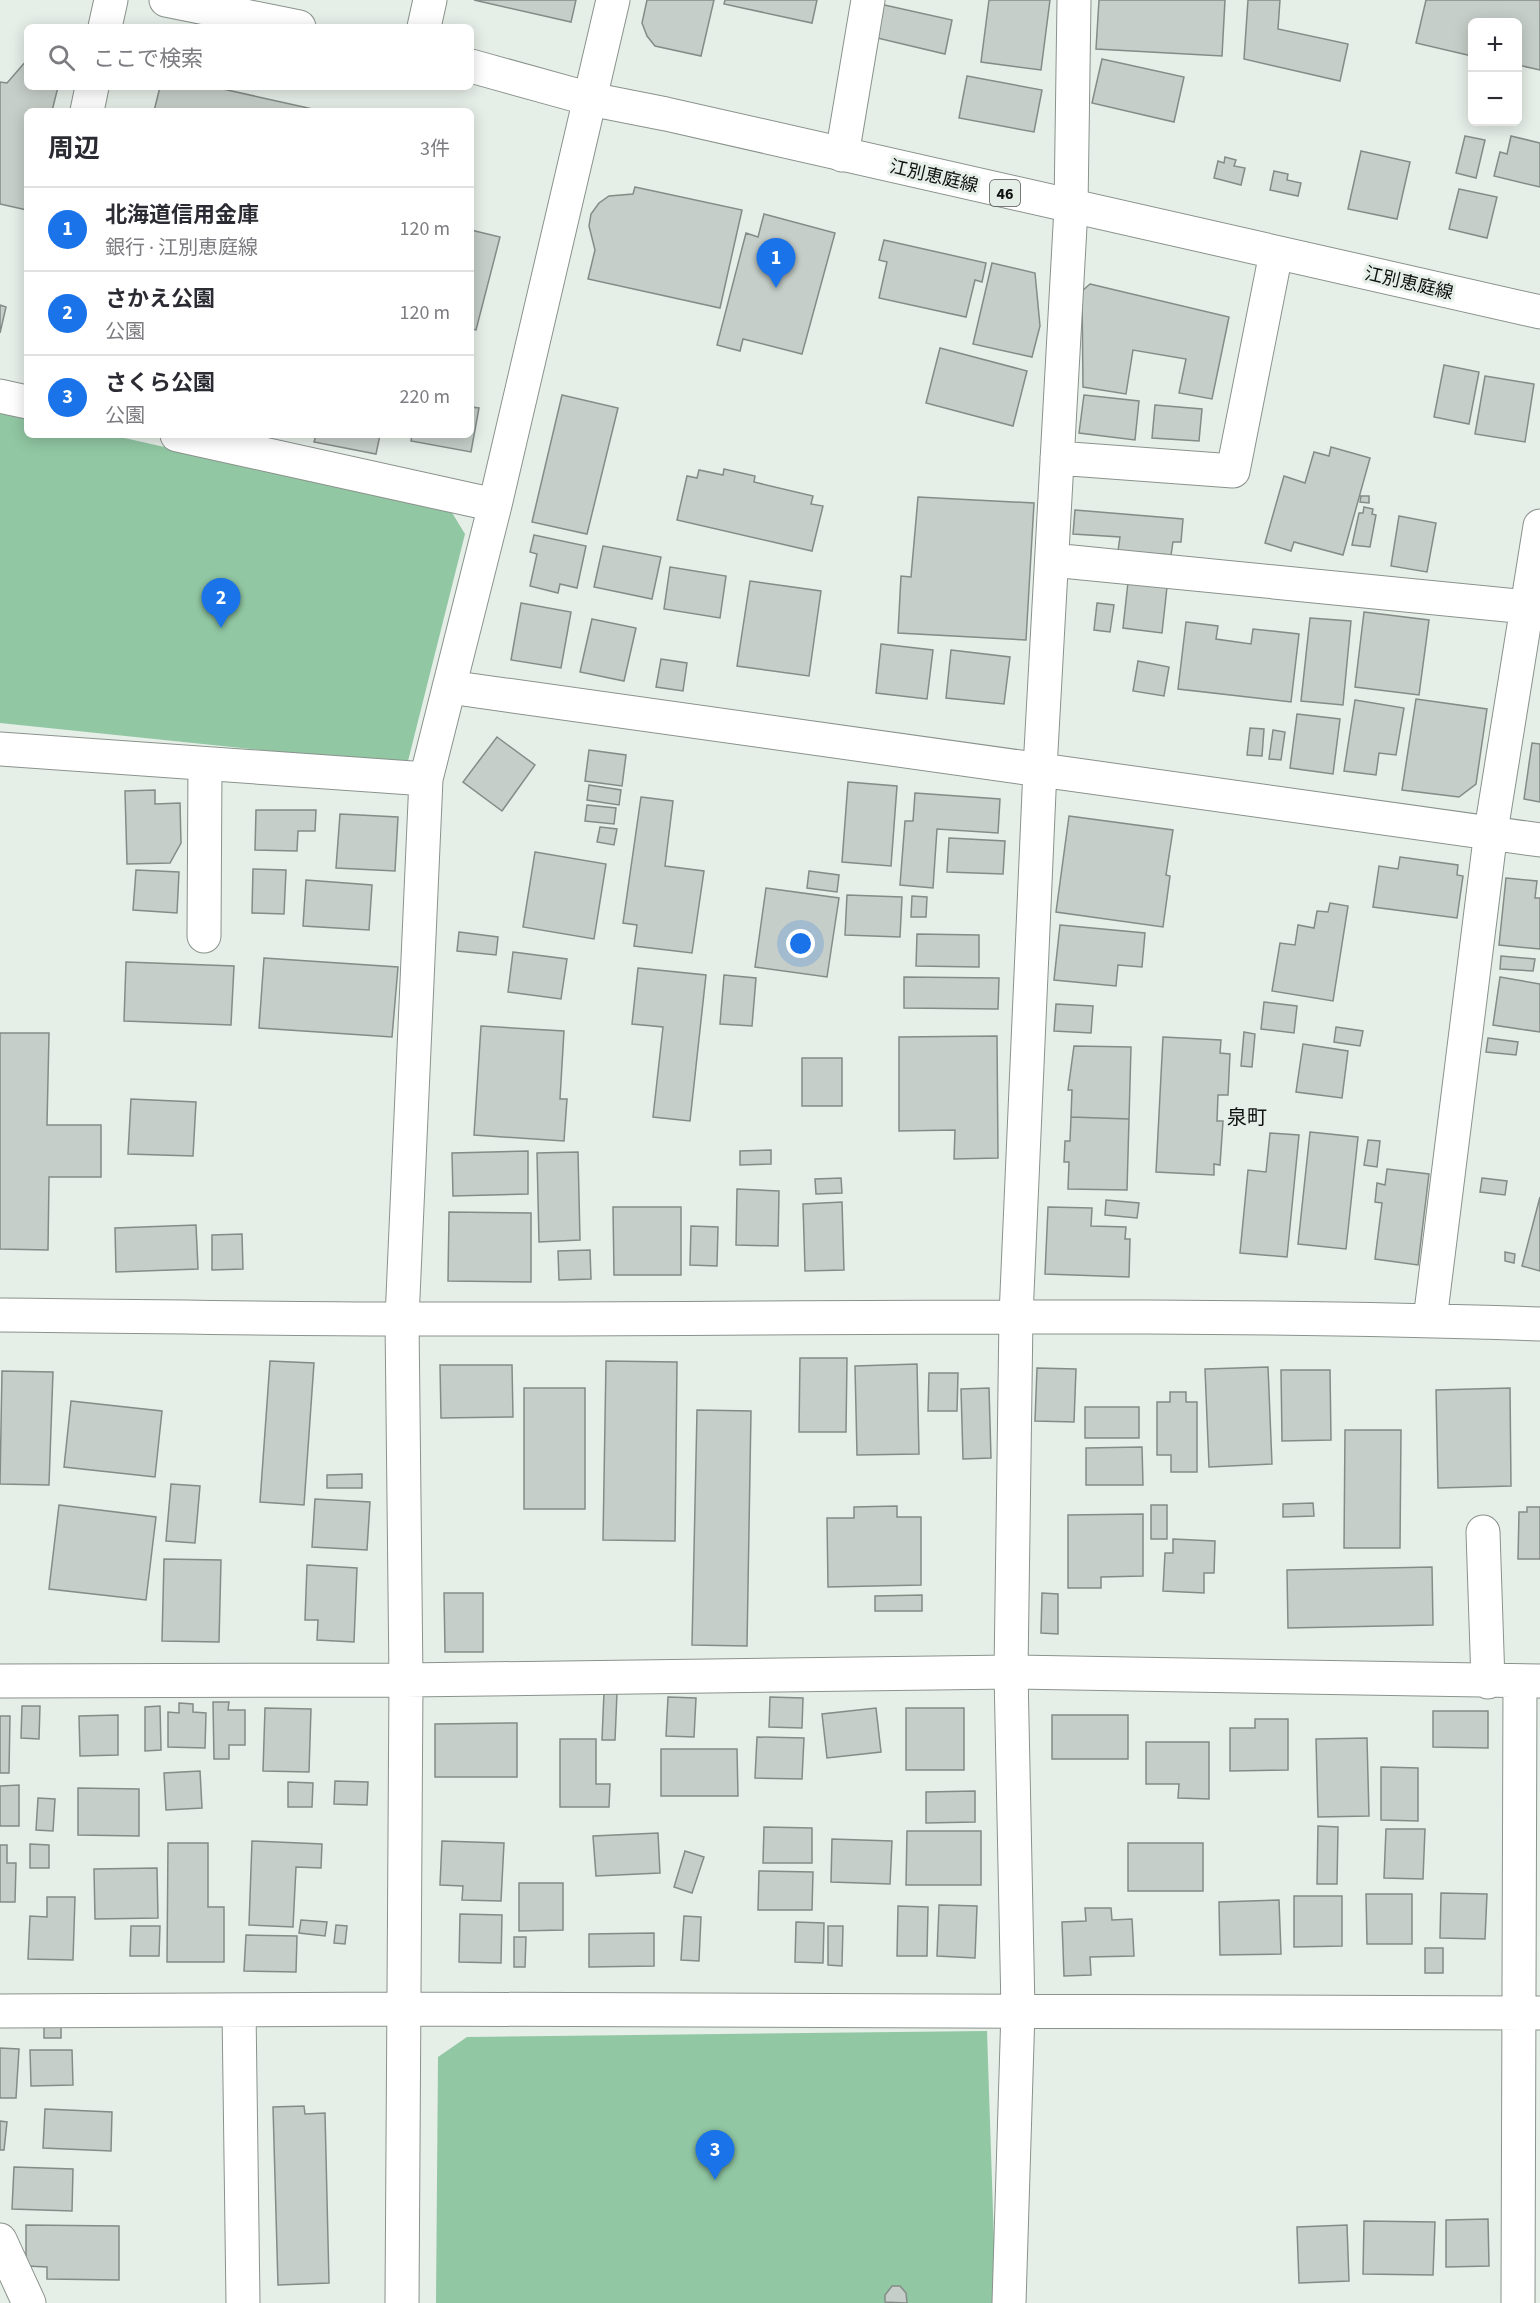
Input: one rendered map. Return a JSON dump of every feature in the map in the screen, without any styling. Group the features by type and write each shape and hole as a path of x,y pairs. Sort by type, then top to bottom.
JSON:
{"street":[{"path":"106,24 111,0"},
{"path":"166,0 284,24"},
{"path":"425,24 430,0"},
{"path":"402,2303 402,2009 406,1680 402,1319 426,779 495,505 613,0"},
{"path":"842,155 868,0"},
{"path":"1009,2303 1018,2010 1011,1672 1016,1316 1040,769 1071,208 1074,0"},
{"name":"江別恵庭線","path":"474,67 590,99 1540,312"},
{"path":"88,108 91,90"},
{"path":"1058,458 1233,471 1276,254"},
{"path":"204,438 222,440 495,505"},
{"path":"1430,1320 1491,831 1540,526"},
{"path":"1052,560 1527,607"},
{"path":"449,687 1491,831 1540,840"},
{"path":"0,749 426,779"},
{"path":"204,936 205,764"},
{"path":"0,1315 402,1319 1016,1316 1430,1320 1540,1324"},
{"path":"1483,1532 1516,1682 1529,2013 1525,2286"},
{"path":"0,1681 406,1680 1011,1672 1516,1682"},
{"path":"0,2011 402,2009 1529,2013"},
{"path":"239,2010 243,2303"},
{"path":"0,2240 29,2303"}],"green space":[{"path":"0,411 24,415 24,438 124,438 451,511 465,534 407,765 0,723"},
{"path":"987,2031 996,2303 436,2303 438,2057 467,2037"}],"building":[{"path":"474,0 576,0 571,22"},
{"path":"647,0 714,0 701,56 655,46 647,36 642,23"},
{"path":"725,0 817,0 812,23 724,4"},
{"path":"989,0 1050,0 1041,70 981,62"},
{"path":"1099,0 1225,0 1222,56 1096,49"},
{"path":"1248,0 1280,0 1278,29 1348,44 1340,81 1244,59"},
{"path":"1426,0 1540,0 1540,70 1522,66 1522,18 1468,18 1468,55 1416,43"},
{"path":"880,4 952,20 945,54 873,37"},
{"path":"1102,59 1184,77 1174,122 1092,103"},
{"path":"24,63 24,90 57,90 53,108 24,108 24,209 0,204 0,82 7,83"},
{"path":"967,76 1042,90 1034,132 959,118"},
{"path":"159,90 227,90 308,108 155,108"},
{"path":"1465,136 1485,140 1476,178 1456,173"},
{"path":"1511,136 1540,143 1540,187 1494,176 1500,152 1507,154"},
{"path":"1361,151 1410,162 1397,219 1348,209"},
{"path":"1225,157 1236,160 1234,166 1245,168 1241,185 1214,178 1218,161 1224,163"},
{"path":"1274,171 1288,174 1287,180 1301,183 1298,196 1270,190"},
{"path":"635,187 742,210 720,308 588,279 595,250 589,226 591,214 599,203 609,196 633,194"},
{"path":"1459,189 1497,197 1487,238 1449,229"},
{"path":"764,214 835,233 802,354 743,339 740,351 717,345 746,233 758,237"},
{"path":"474,231 500,237 476,330 474,330"},
{"path":"884,240 986,263 982,282 975,280 966,317 879,298 887,262 879,260"},
{"path":"992,263 1035,273 1040,326 1032,357 973,344"},
{"path":"1090,284 1229,317 1212,399 1179,393 1186,359 1133,350 1126,394 1083,387 1082,291"},
{"path":"0,305 6,307 0,333"},
{"path":"940,348 1027,371 1013,426 926,403"},
{"path":"1444,365 1479,372 1469,424 1434,417"},
{"path":"1485,376 1534,384 1525,442 1475,434"},
{"path":"562,395 618,408 587,534 532,522"},
{"path":"1084,395 1139,401 1135,440 1079,433"},
{"path":"1155,405 1202,409 1199,441 1152,438"},
{"path":"474,407 479,408 474,436"},
{"path":"315,438 379,438 376,454 314,442"},
{"path":"412,438 474,438 471,452 411,441"},
{"path":"1331,447 1370,458 1343,555 1294,542 1291,551 1265,543 1284,476 1305,483 1314,452 1329,456"},
{"path":"724,469 755,476 754,482 813,496 811,504 823,506 812,551 677,520 687,476 697,478 699,470 723,475"},
{"path":"1361,496 1369,496 1369,503 1360,502"},
{"path":"918,497 1034,503 1026,640 898,633 901,576 911,577"},
{"path":"1364,507 1373,509 1372,514 1376,515 1370,547 1352,545 1359,513 1363,513"},
{"path":"1075,510 1183,519 1181,542 1173,542 1171,555 1118,551 1120,537 1073,534"},
{"path":"1399,516 1436,523 1427,572 1391,566"},
{"path":"534,535 586,546 577,588 560,584 558,593 530,586 537,554 530,552"},
{"path":"603,546 661,557 652,599 594,587"},
{"path":"670,567 726,576 720,618 664,609"},
{"path":"750,581 821,591 809,676 737,666"},
{"path":"1128,582 1167,587 1162,633 1123,628"},
{"path":"521,603 571,612 561,668 511,660"},
{"path":"1097,603 1114,605 1110,632 1094,630"},
{"path":"1364,612 1429,620 1419,695 1355,687"},
{"path":"1310,618 1351,621 1343,705 1301,701"},
{"path":"592,619 636,628 624,681 580,672"},
{"path":"1186,622 1218,626 1216,639 1251,644 1253,629 1299,634 1291,702 1178,689"},
{"path":"881,644 933,650 927,699 876,693"},
{"path":"951,650 1010,657 1004,704 946,698"},
{"path":"661,659 687,663 683,691 656,687"},
{"path":"1138,661 1169,667 1164,696 1133,691"},
{"path":"1416,699 1487,709 1476,784 1459,797 1402,790"},
{"path":"1355,700 1404,708 1396,755 1379,753 1376,775 1344,771"},
{"path":"1297,714 1340,719 1333,774 1290,768"},
{"path":"1250,728 1264,729 1262,756 1247,755"},
{"path":"1273,730 1285,732 1281,760 1269,759"},
{"path":"497,737 535,765 502,811 463,782"},
{"path":"1532,743 1540,744 1540,802 1524,799"},
{"path":"589,750 626,755 622,786 585,781"},
{"path":"848,782 897,786 891,866 842,862"},
{"path":"589,785 621,790 619,805 587,800"},
{"path":"155,790 155,804 180,803 181,843 170,863 127,864 125,791"},
{"path":"915,793 1000,799 998,833 937,829 933,888 900,885 905,821 913,821"},
{"path":"641,797 673,801 665,866 704,871 692,953 634,946 637,925 623,923"},
{"path":"587,805 616,808 614,824 585,821"},
{"path":"256,810 316,810 315,831 298,831 297,851 255,850"},
{"path":"340,814 398,817 395,871 336,868"},
{"path":"1069,816 1173,830 1166,875 1170,876 1163,927 1056,912"},
{"path":"600,827 617,829 614,845 597,842"},
{"path":"949,838 1005,841 1003,874 947,872"},
{"path":"535,852 606,864 594,939 523,927"},
{"path":"1400,857 1458,865 1457,875 1463,876 1457,918 1373,907 1379,866 1398,869"},
{"path":"253,869 286,870 284,914 252,913"},
{"path":"136,870 179,872 177,913 133,910"},
{"path":"809,871 839,875 837,892 807,888"},
{"path":"1506,878 1537,881 1535,898 1540,898 1540,949 1499,945"},
{"path":"306,880 372,885 369,930 303,926"},
{"path":"766,888 839,898 827,977 755,967"},
{"path":"847,895 902,897 900,937 845,935"},
{"path":"912,896 927,897 926,917 911,917"},
{"path":"1330,903 1348,906 1333,1001 1272,991 1280,943 1295,945 1298,925 1314,928 1317,911 1328,912"},
{"path":"1060,925 1145,933 1142,967 1118,965 1116,986 1054,980"},
{"path":"459,932 498,937 496,955 457,951"},
{"path":"917,934 979,935 979,967 916,966"},
{"path":"513,952 567,959 561,999 508,992"},
{"path":"1501,956 1535,959 1533,971 1500,969"},
{"path":"264,958 398,967 392,1037 259,1028"},
{"path":"126,962 234,966 231,1025 124,1021"},
{"path":"638,968 706,975 690,1121 653,1117 663,1027 632,1024"},
{"path":"724,975 756,978 752,1026 720,1024"},
{"path":"904,977 999,978 998,1009 904,1008"},
{"path":"1500,977 1540,984 1540,1032 1493,1025"},
{"path":"1264,1002 1297,1006 1294,1033 1261,1029"},
{"path":"1056,1004 1093,1006 1091,1033 1054,1031"},
{"path":"481,1026 564,1031 560,1099 567,1099 564,1141 474,1135"},
{"path":"1336,1027 1363,1031 1360,1046 1334,1042"},
{"path":"1244,1032 1255,1034 1252,1067 1241,1066"},
{"path":"0,1033 49,1033 47,1125 101,1125 101,1177 49,1177 48,1250 0,1249"},
{"path":"997,1036 998,1158 954,1159 955,1130 899,1131 899,1037"},
{"path":"1163,1037 1221,1040 1220,1053 1230,1054 1228,1095 1218,1095 1217,1121 1223,1121 1220,1165 1214,1164 1214,1175 1156,1172"},
{"path":"1488,1038 1518,1042 1516,1055 1486,1052"},
{"path":"1303,1044 1348,1051 1342,1098 1296,1092"},
{"path":"1074,1046 1131,1047 1129,1119 1071,1117 1072,1090 1068,1090"},
{"path":"802,1058 842,1058 842,1106 802,1106"},
{"path":"131,1099 196,1102 193,1156 128,1154"},
{"path":"1071,1117 1129,1119 1127,1190 1068,1189 1069,1162 1064,1162 1065,1141 1070,1141"},
{"path":"1310,1132 1358,1137 1346,1249 1298,1244"},
{"path":"1270,1133 1299,1135 1287,1257 1240,1253 1248,1170 1266,1172"},
{"path":"1368,1140 1380,1141 1377,1167 1364,1165"},
{"path":"771,1150 771,1164 740,1165 740,1151"},
{"path":"528,1151 528,1194 453,1196 452,1153"},
{"path":"578,1152 580,1240 539,1242 537,1153"},
{"path":"1387,1169 1429,1174 1418,1265 1375,1259 1382,1203 1375,1202 1377,1183 1385,1185"},
{"path":"841,1178 842,1193 816,1194 815,1179"},
{"path":"1482,1178 1507,1181 1505,1195 1480,1192"},
{"path":"737,1189 779,1191 778,1246 736,1245"},
{"path":"1540,1197 1540,1271 1522,1266"},
{"path":"1106,1200 1139,1203 1137,1218 1105,1215"},
{"path":"842,1202 844,1270 805,1271 803,1204"},
{"path":"613,1207 681,1207 681,1275 614,1275"},
{"path":"1048,1207 1092,1208 1091,1226 1126,1227 1125,1239 1130,1239 1129,1277 1045,1274"},
{"path":"449,1212 531,1213 531,1282 448,1281"},
{"path":"196,1225 198,1269 116,1272 115,1228"},
{"path":"691,1226 718,1227 717,1266 690,1265"},
{"path":"242,1234 243,1269 212,1270 212,1235"},
{"path":"590,1250 591,1279 559,1280 558,1251"},
{"path":"1505,1252 1515,1254 1514,1263 1505,1261"},
{"path":"800,1358 847,1358 846,1432 799,1432"},
{"path":"270,1361 314,1363 304,1505 260,1502"},
{"path":"606,1361 677,1362 675,1541 603,1540"},
{"path":"917,1364 919,1454 857,1455 855,1366"},
{"path":"440,1365 512,1365 513,1417 441,1418"},
{"path":"1268,1367 1272,1464 1209,1467 1205,1369"},
{"path":"1037,1368 1076,1369 1074,1422 1035,1421"},
{"path":"1281,1370 1330,1370 1331,1440 1282,1441"},
{"path":"2,1371 53,1372 49,1485 0,1484"},
{"path":"929,1373 958,1373 957,1411 928,1411"},
{"path":"524,1388 585,1388 585,1509 524,1509"},
{"path":"989,1388 991,1458 963,1459 961,1389"},
{"path":"1510,1388 1511,1486 1438,1488 1436,1390"},
{"path":"1170,1392 1186,1392 1186,1402 1197,1402 1197,1472 1171,1472 1171,1455 1157,1455 1157,1402 1170,1402"},
{"path":"71,1401 162,1411 155,1477 64,1467"},
{"path":"1085,1407 1139,1407 1139,1438 1085,1438"},
{"path":"697,1410 751,1411 747,1646 692,1645"},
{"path":"1345,1430 1401,1430 1400,1548 1344,1548"},
{"path":"1142,1447 1143,1485 1086,1485 1086,1448"},
{"path":"362,1474 362,1488 327,1488 327,1475"},
{"path":"171,1484 200,1486 195,1543 166,1541"},
{"path":"315,1499 370,1502 367,1550 312,1547"},
{"path":"1313,1503 1314,1516 1283,1517 1283,1504"},
{"path":"59,1505 156,1517 146,1600 49,1589"},
{"path":"1151,1505 1167,1505 1167,1539 1151,1539"},
{"path":"897,1506 897,1517 921,1517 921,1585 828,1587 827,1518 854,1518 854,1507"},
{"path":"1527,1507 1540,1507 1540,1559 1518,1559 1519,1512 1527,1512"},
{"path":"1143,1514 1143,1576 1101,1577 1101,1588 1068,1588 1068,1515"},
{"path":"1173,1539 1215,1541 1214,1573 1204,1573 1204,1593 1163,1591 1165,1553 1173,1553"},
{"path":"164,1559 221,1560 219,1642 162,1641"},
{"path":"307,1565 357,1568 354,1642 317,1640 318,1620 305,1620"},
{"path":"1432,1567 1433,1625 1288,1628 1287,1570"},
{"path":"444,1593 483,1593 483,1652 445,1652"},
{"path":"1042,1593 1058,1594 1058,1634 1041,1633"},
{"path":"922,1595 922,1611 875,1611 875,1596"},
{"path":"604,1692 617,1693 615,1740 602,1740"},
{"path":"668,1697 696,1698 694,1737 666,1736"},
{"path":"770,1697 803,1698 802,1728 769,1727"},
{"path":"213,1702 229,1702 228,1710 245,1710 245,1745 229,1745 229,1759 214,1759"},
{"path":"179,1703 193,1704 193,1712 206,1713 205,1748 168,1747 168,1712 179,1713"},
{"path":"22,1706 40,1706 39,1739 21,1738"},
{"path":"160,1706 161,1750 145,1751 145,1707"},
{"path":"265,1708 311,1709 309,1772 263,1771"},
{"path":"876,1708 881,1752 827,1758 822,1714"},
{"path":"906,1708 964,1708 964,1770 906,1770"},
{"path":"1433,1711 1488,1711 1488,1748 1433,1747"},
{"path":"118,1715 118,1755 80,1756 79,1716"},
{"path":"1052,1715 1128,1715 1128,1759 1052,1759"},
{"path":"0,1716 10,1716 9,1773 0,1773"},
{"path":"1255,1719 1288,1719 1288,1770 1230,1771 1230,1728 1255,1728"},
{"path":"517,1723 517,1777 435,1777 435,1724"},
{"path":"757,1737 804,1738 802,1779 755,1778"},
{"path":"1367,1738 1369,1816 1318,1817 1316,1739"},
{"path":"560,1739 596,1739 596,1784 610,1784 609,1807 560,1807"},
{"path":"1146,1742 1209,1742 1209,1799 1178,1798 1179,1784 1146,1784"},
{"path":"661,1749 737,1749 738,1796 661,1796"},
{"path":"1381,1767 1418,1768 1418,1821 1381,1820"},
{"path":"200,1771 202,1808 166,1810 164,1773"},
{"path":"335,1781 368,1782 367,1805 334,1804"},
{"path":"288,1782 313,1783 312,1807 288,1807"},
{"path":"19,1785 19,1826 0,1826 0,1786"},
{"path":"78,1788 139,1789 139,1836 78,1835"},
{"path":"975,1791 975,1822 926,1823 926,1792"},
{"path":"38,1798 55,1799 53,1831 36,1830"},
{"path":"1318,1826 1338,1827 1337,1884 1317,1884"},
{"path":"764,1827 812,1828 812,1863 763,1863"},
{"path":"1386,1829 1425,1829 1423,1879 1384,1878"},
{"path":"907,1831 981,1831 981,1885 906,1885"},
{"path":"658,1833 660,1873 596,1876 593,1836"},
{"path":"832,1839 892,1841 890,1884 831,1882"},
{"path":"252,1841 322,1844 321,1868 296,1867 293,1927 249,1925"},
{"path":"442,1841 504,1843 501,1901 462,1900 463,1886 440,1885"},
{"path":"168,1843 208,1843 208,1907 224,1907 224,1962 167,1962"},
{"path":"1128,1843 1203,1843 1203,1891 1128,1891"},
{"path":"30,1844 49,1845 49,1868 30,1868"},
{"path":"0,1845 7,1845 7,1863 16,1863 15,1902 0,1902"},
{"path":"685,1851 704,1857 692,1893 674,1887"},
{"path":"157,1868 158,1918 95,1919 94,1869"},
{"path":"759,1871 813,1872 812,1910 758,1910"},
{"path":"519,1883 563,1883 563,1930 519,1931"},
{"path":"1441,1893 1487,1894 1485,1939 1440,1938"},
{"path":"1366,1894 1412,1894 1412,1944 1367,1944"},
{"path":"1294,1896 1342,1896 1342,1946 1294,1947"},
{"path":"47,1897 75,1897 73,1960 28,1959 30,1916 47,1917"},
{"path":"1279,1900 1281,1954 1220,1955 1219,1902"},
{"path":"939,1905 977,1906 975,1958 937,1956"},
{"path":"898,1906 928,1907 927,1956 897,1956"},
{"path":"1085,1908 1111,1908 1112,1920 1132,1919 1134,1956 1090,1957 1091,1975 1064,1976 1062,1922 1086,1921"},
{"path":"460,1914 502,1915 501,1963 459,1962"},
{"path":"684,1916 701,1917 699,1961 681,1960"},
{"path":"301,1920 327,1922 325,1936 299,1933"},
{"path":"796,1922 824,1923 823,1963 795,1962"},
{"path":"336,1925 347,1926 345,1944 334,1943"},
{"path":"131,1926 160,1926 159,1956 130,1956"},
{"path":"828,1926 843,1926 842,1966 828,1965"},
{"path":"654,1933 654,1966 589,1967 589,1934"},
{"path":"246,1935 297,1936 296,1972 244,1971"},
{"path":"514,1937 526,1937 525,1967 514,1967"},
{"path":"1425,1948 1443,1948 1443,1973 1425,1973"},
{"path":"61,2025 61,2038 44,2038 44,2026"},
{"path":"0,2048 19,2049 16,2098 0,2098"},
{"path":"30,2050 72,2050 73,2085 31,2086"},
{"path":"304,2106 305,2114 325,2113 329,2283 278,2285 273,2107"},
{"path":"45,2109 112,2112 111,2151 43,2148"},
{"path":"0,2121 7,2122 4,2150 0,2150"},
{"path":"14,2167 73,2169 72,2211 12,2209"},
{"path":"1488,2219 1489,2266 1446,2267 1446,2220"},
{"path":"1364,2221 1435,2222 1433,2275 1363,2274"},
{"path":"26,2225 119,2226 119,2280 47,2279 47,2267 26,2266"},
{"path":"1347,2225 1349,2281 1299,2283 1297,2227"},
{"path":"892,2286 900,2286 906,2293 907,2303 885,2302 885,2295"}],"place":[{"name":"北海道信用金庫","path":"776,288"},
{"name":"さかえ公園","path":"221,628"},
{"name":"さくら公園","path":"715,2180"}],"district":[{"name":"泉町","path":"1247,1117"}]}
